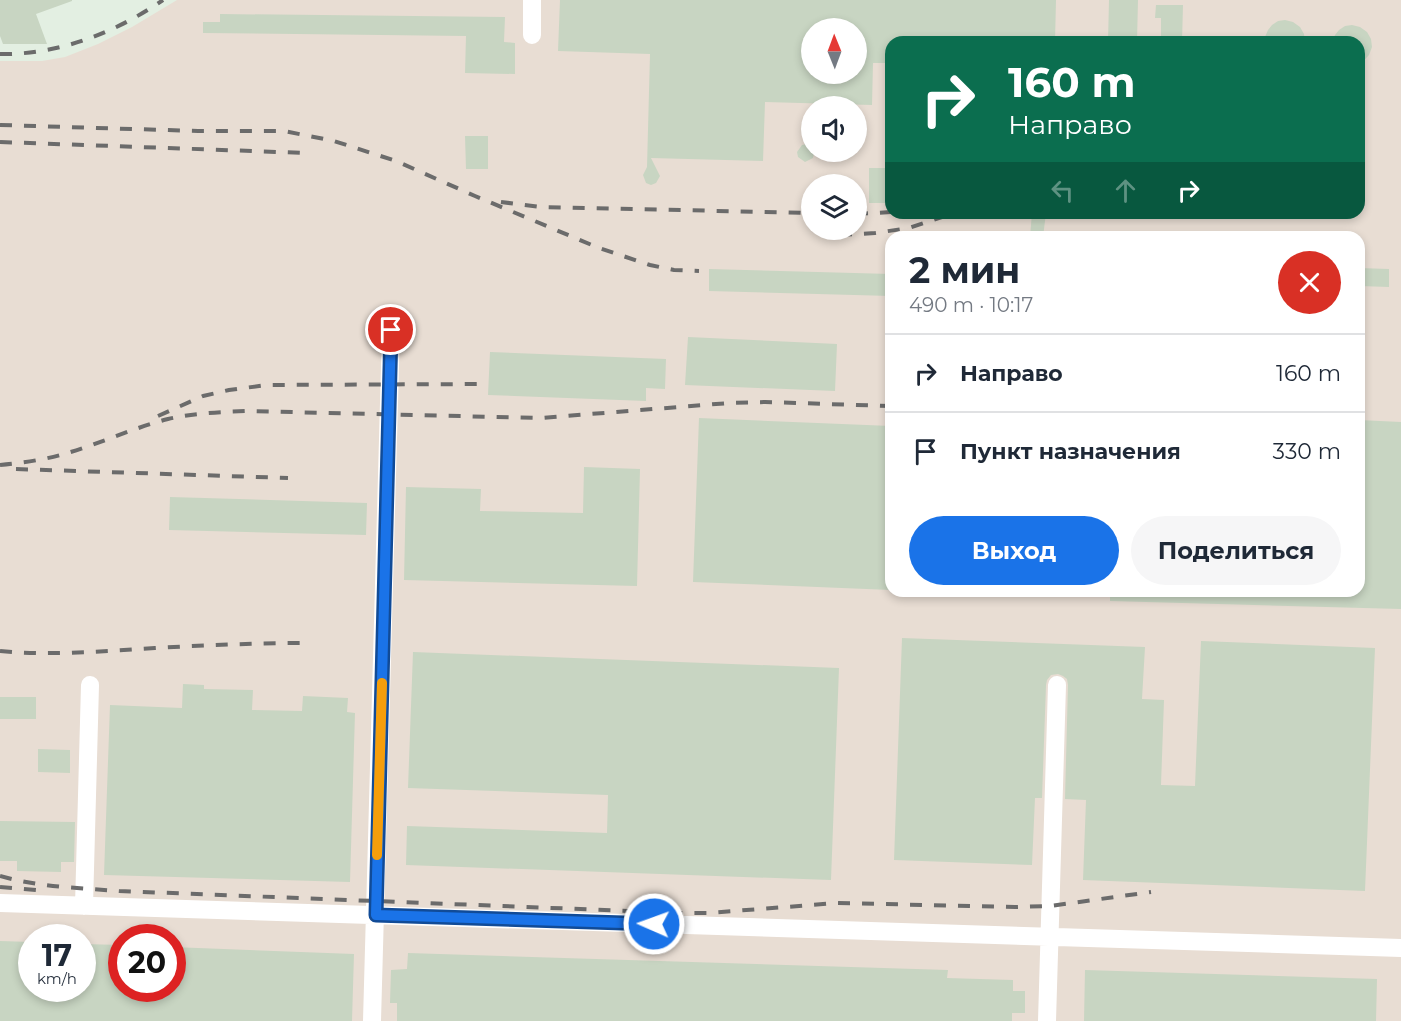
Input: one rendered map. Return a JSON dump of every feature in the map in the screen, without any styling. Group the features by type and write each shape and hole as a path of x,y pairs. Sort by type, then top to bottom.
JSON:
{"lane":[{"path":"532,0 532,35"},
{"path":"372,1021 391,330"},
{"path":"84,906 90,685"},
{"path":"1047,1021 1057,686"},
{"path":"0,903 1401,948"}],"shaded area":[{"path":"177,0 1401,0 1401,1021 0,1021 0,61 42,61 65,57 132,27"}],"building":[{"path":"0,0 72,1 36,14 47,44 3,44 0,36"},
{"path":"560,0 1056,0 1055,36 885,36 885,63 873,63 872,105 867,105 867,96 801,96 801,103 765,102 763,161 651,158 660,176 656,183 651,185 646,183 643,175 647,167 650,54 558,51"},
{"path":"1109,0 1138,0 1137,36 1108,36"},
{"path":"1156,5 1183,5 1182,36 1161,36 1161,18 1155,18"},
{"path":"220,14 505,17 504,42 515,43 515,74 465,73 466,36 203,33 203,22 220,22"},
{"path":"1278,21 1293,22 1300,27 1304,36 1265,36 1272,25"},
{"path":"1345,26 1360,27 1367,32 1372,47 1365,59 1365,36 1335,36"},
{"path":"465,136 488,136 488,169 466,169"},
{"path":"801,146 801,159 798,157 797,152"},
{"path":"869,168 885,168 885,203 869,203"},
{"path":"1032,219 1045,219 1044,231 1030,231"},
{"path":"1365,268 1389,269 1389,287 1365,286"},
{"path":"709,269 885,274 885,296 709,291"},
{"path":"688,337 837,344 835,391 685,385"},
{"path":"490,352 666,359 665,389 646,388 646,401 488,395"},
{"path":"699,418 885,426 885,590 693,582"},
{"path":"1365,420 1401,422 1401,609 1110,601 1110,597 1365,597"},
{"path":"584,467 640,469 637,586 404,580 406,487 481,489 480,511 583,513"},
{"path":"170,497 367,503 366,535 169,530"},
{"path":"902,638 1145,647 1142,699 1164,700 1161,785 1195,786 1201,641 1375,648 1365,891 1083,880 1086,800 1065,799 1068,685 1067,679 1058,674 1051,675 1046,685 1042,798 1035,798 1032,865 894,860"},
{"path":"413,652 839,668 831,880 406,865 407,826 607,833 608,795 408,788"},
{"path":"183,684 204,685 204,689 253,690 252,710 302,711 303,696 348,698 347,712 355,713 350,882 104,875 110,705 182,708"},
{"path":"0,697 36,697 36,719 0,719"},
{"path":"38,749 70,750 70,773 38,772"},
{"path":"0,821 75,822 74,862 61,862 61,872 17,871 17,861 0,861"},
{"path":"0,941 18,942 18,1002 96,1002 96,944 108,945 108,1002 186,1002 186,948 354,954 352,1021 0,1021"},
{"path":"408,953 948,970 947,978 1013,980 1013,991 1025,991 1025,1013 1012,1013 1012,1021 397,1021 397,1003 390,1003 391,970 407,969"},
{"path":"1085,970 1377,979 1376,1021 1084,1021"}],"railway":[{"path":"0,54 43,51 85,40 106,32 163,0"},
{"path":"0,125 198,131 284,131 334,141 396,161 599,248 650,265 674,270 699,271"},
{"path":"0,142 307,153"},
{"path":"501,202 541,207 801,213"},
{"path":"867,213 885,212"},
{"path":"889,231 909,228 936,219"},
{"path":"867,233 885,232"},
{"path":"158,416 203,396 267,385 484,384"},
{"path":"0,465 64,454 168,419 217,412 540,418 729,403 885,406"},
{"path":"16,469 288,478"},
{"path":"0,651 97,652 213,645 310,643"},
{"path":"0,876 44,885 119,891 681,913 837,903 1050,906 1151,892"},
{"path":"0,887 36,890"}],"slow traffic":[{"path":"377,855 382,683"}],"route":[{"path":"391,330 376,915 654,924"}]}
